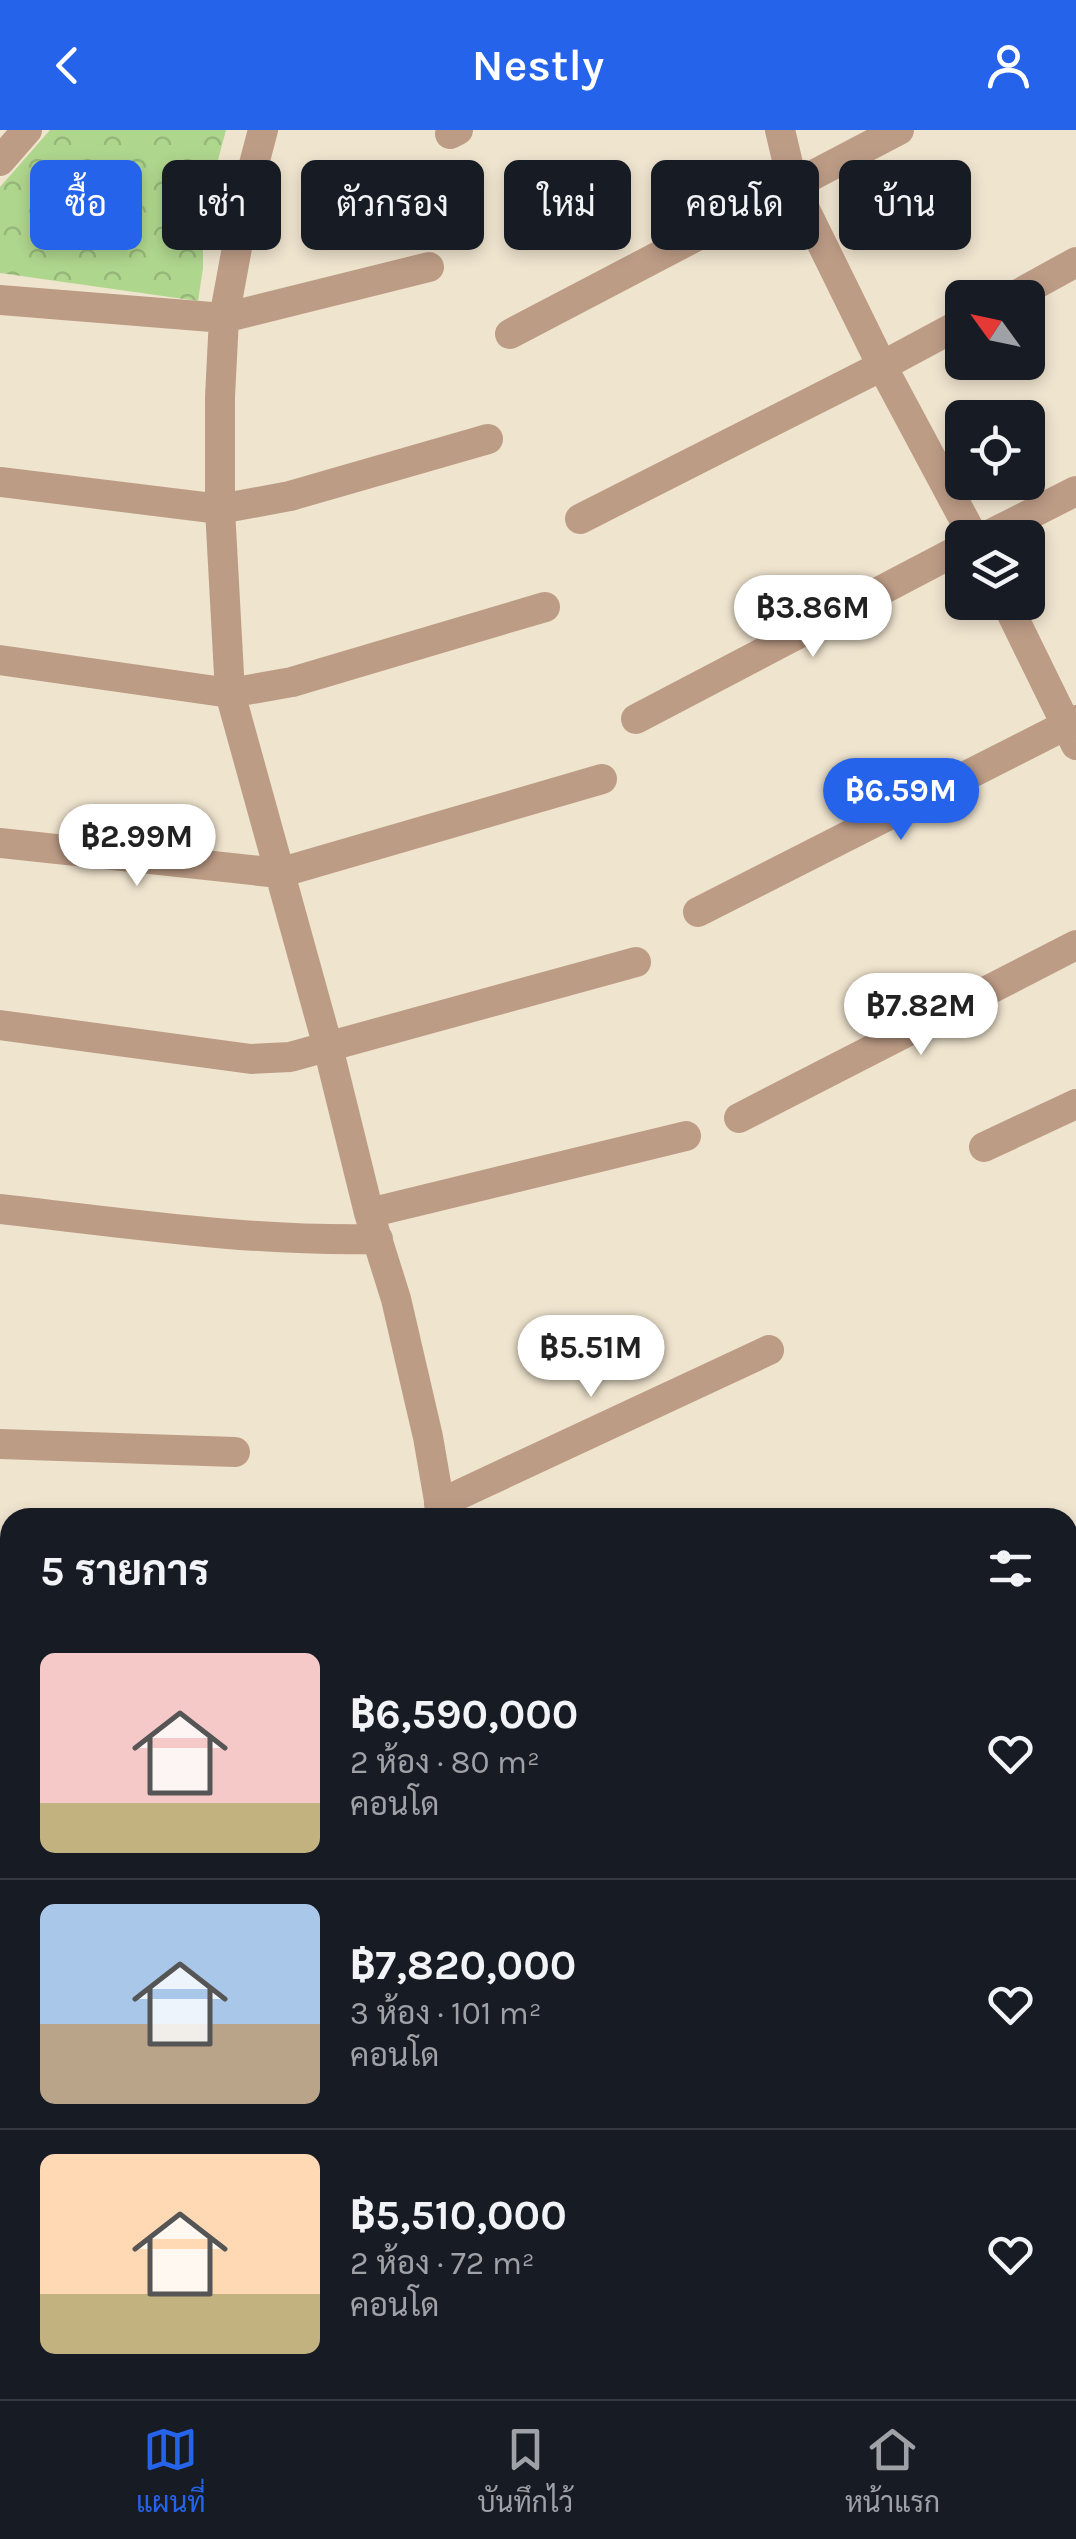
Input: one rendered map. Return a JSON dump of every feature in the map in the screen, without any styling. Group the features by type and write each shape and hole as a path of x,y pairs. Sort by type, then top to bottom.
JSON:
{"street":[{"path":"0,161 27,130"},
{"path":"263,130 224,318 220,509 230,694 396,1299 440,1508"},
{"path":"780,130 788,160"},
{"path":"819,171 899,130"},
{"path":"819,236 882,366 964,520"},
{"path":"510,334 669,250"},
{"path":"1043,280 1076,262"},
{"path":"0,300 224,318 429,267"},
{"path":"580,519 945,333"},
{"path":"0,482 220,509 290,496 488,439"},
{"path":"1019,520 1076,491"},
{"path":"636,719 945,557"},
{"path":"0,660 230,694 292,682 546,607"},
{"path":"698,912 1073,730 1015,620"},
{"path":"0,843 279,873 602,778"},
{"path":"738,1118 1076,945"},
{"path":"0,1025 252,1059 290,1056 636,962"},
{"path":"984,1147 1076,1104"},
{"path":"0,1209 316,1240 686,1136"},
{"path":"447,1508 768,1350"},
{"path":"0,1444 234,1452"}],"green space":[{"path":"50,130 226,130 218,160 162,160 162,250 203,250 198,301 0,273 0,187"}]}
